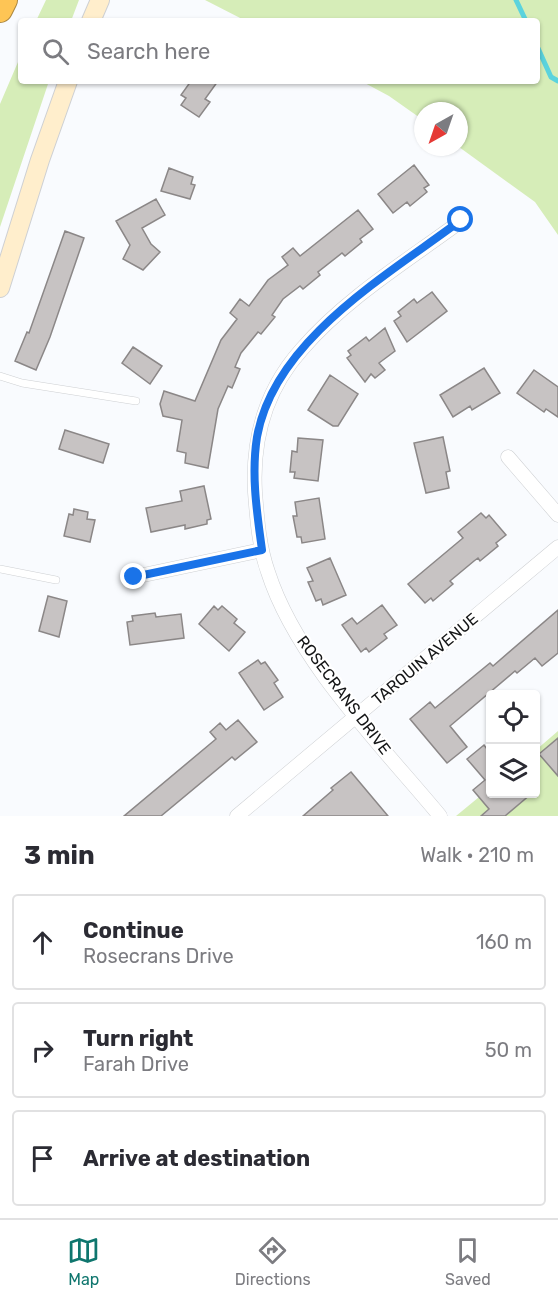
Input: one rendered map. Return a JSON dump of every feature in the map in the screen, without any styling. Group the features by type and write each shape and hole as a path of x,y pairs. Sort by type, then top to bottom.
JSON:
{"highway":[{"path":"0,10 5,0"}],"main road":[{"path":"92,18 100,0"},
{"path":"0,288 40,160 67,84"}],"street":[{"name":"ROSECRANS DRIVE","path":"440,816 357,717 314,662 293,628 274,589 262,550 254,474 255,452 261,421 278,382 301,349 343,310 461,220"},
{"path":"508,457 558,515"},
{"name":"TARQUIN AVENUE","path":"237,816 326,739 357,717 558,547"},
{"path":"134,577 262,550"}],"lane":[{"path":"0,376 22,383 136,401"},
{"path":"0,569 56,580"}],"green space":[{"path":"46,0 79,0 72,18 37,18"},
{"path":"205,0 558,0 558,235 535,202 468,154 468,102 414,102 414,114 367,84 540,84 540,18 240,18"},
{"path":"18,62 18,84 48,84 0,227 0,104"},
{"path":"558,731 558,816 456,816 486,791 486,798 540,798 540,747"}],"building":[{"path":"189,84 216,84 205,99 210,102 199,117 181,105 186,98 181,95"},
{"path":"414,165 429,185 424,188 427,192 410,206 407,202 393,213 378,194"},
{"path":"169,168 193,177 191,184 195,185 190,199 161,191"},
{"path":"156,199 165,215 142,228 151,244 160,252 143,270 123,259 130,245 116,221"},
{"path":"358,210 373,229 360,239 362,242 345,256 342,253 318,272 320,275 303,289 300,286 283,299 272,315 275,317 261,334 258,332 241,353 235,367 240,369 232,388 228,386 218,409 208,468 185,463 186,453 177,451 182,420 163,416 160,404 164,391 195,401 221,340 237,319 230,313 240,299 249,306 268,280 288,265 282,257 293,248 300,256"},
{"path":"65,231 84,238 50,337 36,370 15,361 27,332 29,333"},
{"path":"432,292 447,311 407,342 394,321 401,316 398,312 414,299 417,303"},
{"path":"385,328 395,351 379,363 385,370 375,378 371,374 365,382 347,358 351,355 348,351 366,337 369,341"},
{"path":"133,347 162,366 150,384 122,363"},
{"path":"484,368 500,393 472,410 470,406 453,417 440,395"},
{"path":"534,370 558,387 558,417 546,409 544,412 517,393"},
{"path":"330,375 358,394 338,426 333,426 308,410"},
{"path":"65,430 109,444 103,463 59,449"},
{"path":"443,437 450,471 446,472 449,488 426,493 414,443"},
{"path":"298,438 323,440 318,481 294,478 295,472 290,472 292,451 297,452"},
{"path":"204,486 211,519 207,520 207,524 185,529 185,525 151,532 146,508 182,501 180,491"},
{"path":"319,498 325,539 302,543 301,537 297,537 293,516 297,516 295,502"},
{"path":"74,509 88,512 87,519 95,520 90,542 64,536 69,514 73,515"},
{"path":"481,513 486,518 489,515 506,535 496,543 498,546 480,561 478,558 450,581 453,584 433,601 431,598 425,603 408,584 463,538 458,532"},
{"path":"330,558 346,595 323,605 321,599 316,601 308,582 313,581 307,568"},
{"path":"48,596 67,601 59,637 39,631"},
{"path":"382,605 397,625 384,634 387,638 369,652 366,648 361,652 342,625 352,618 357,624"},
{"path":"214,606 218,610 222,606 237,619 234,623 245,632 229,651 199,624"},
{"path":"558,610 558,653 542,666 535,658 493,690 486,690 486,696 450,726 467,747 447,763 410,719 430,702 435,708 490,663 493,666"},
{"path":"155,613 156,617 181,614 184,638 130,645 127,622 133,621 132,616"},
{"path":"258,660 261,664 265,662 278,680 274,683 283,697 264,710 239,673"},
{"path":"238,720 257,742 235,760 232,757 161,816 124,816 216,739 210,732 220,723 226,730"},
{"path":"558,738 558,776 540,755"},
{"path":"484,745 486,748 486,798 526,798 505,816 481,816 489,809 473,790 485,780 467,759"},
{"path":"351,772 388,816 303,816 333,790 331,788"}],"waterway":[{"path":"516,0 525,18"},
{"path":"540,53 551,77 558,81"}],"route":[{"path":"134,577 262,550 254,474 255,452 261,421 278,382 301,349 322,328 364,292 461,220"}]}
